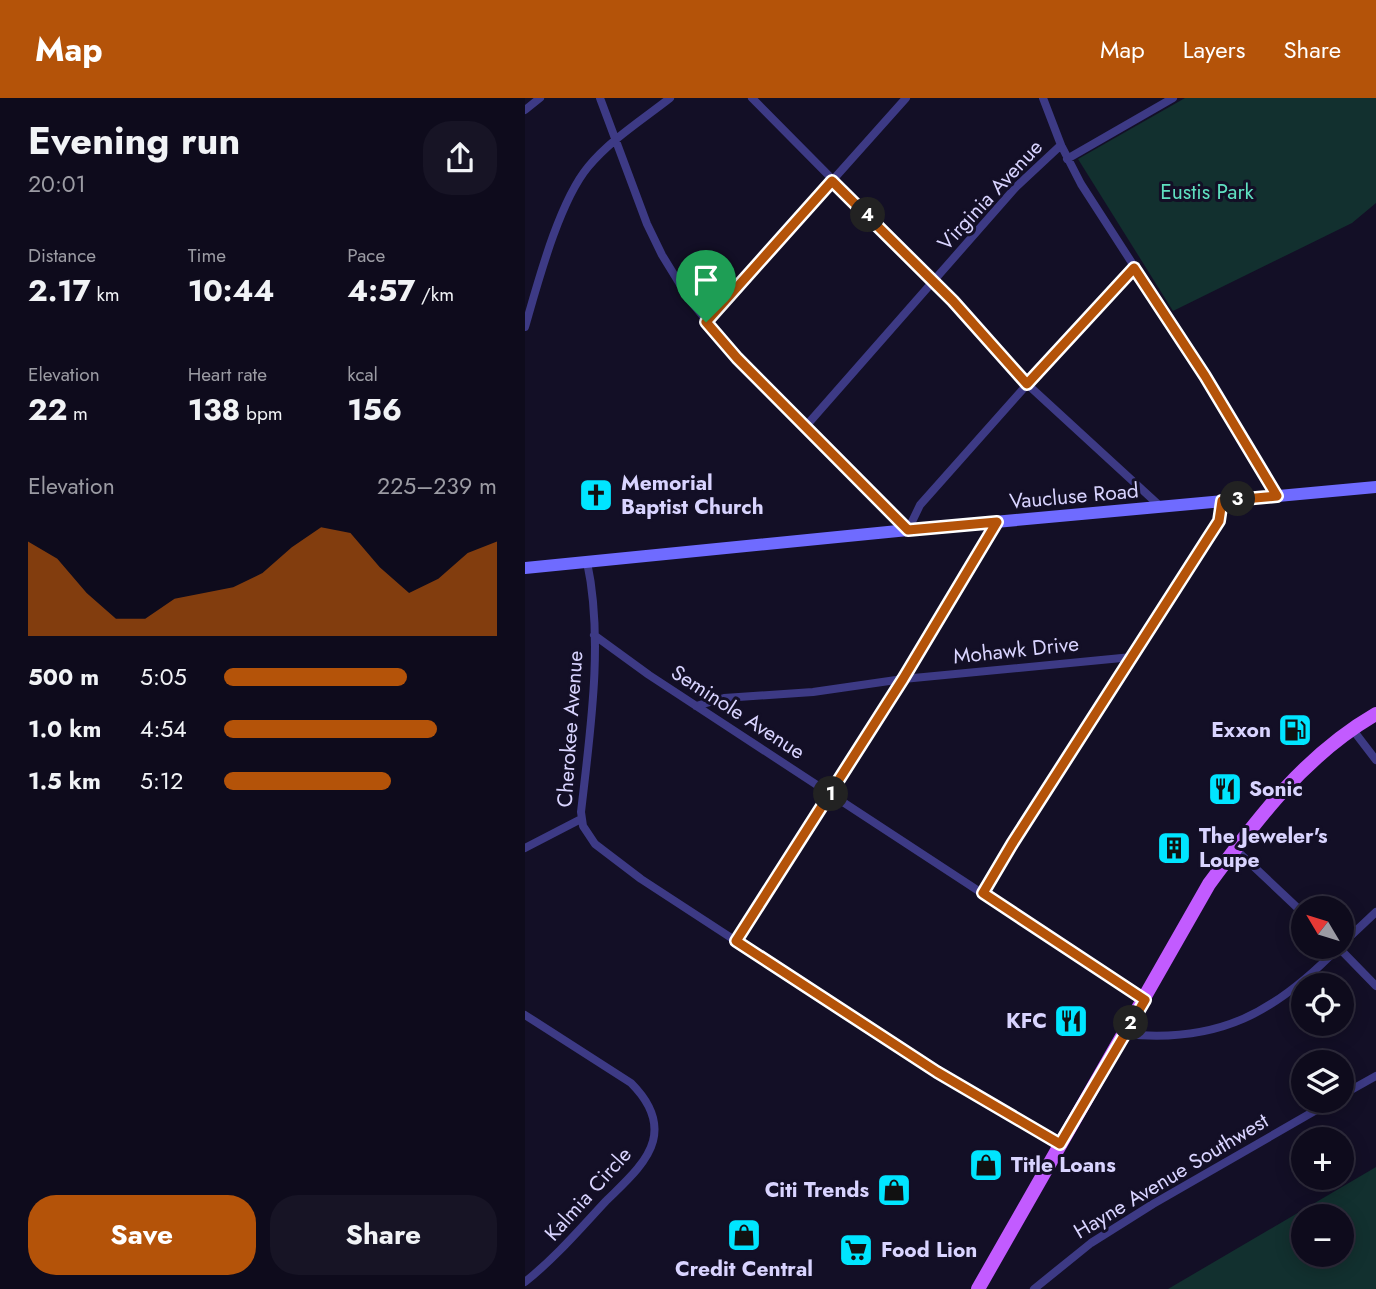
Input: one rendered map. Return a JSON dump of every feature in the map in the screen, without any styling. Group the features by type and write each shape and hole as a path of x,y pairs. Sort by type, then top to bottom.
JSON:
{"main road":[{"path":"980,1288 1209,884 1234,849 1286,787 1312,761 1376,714"}],"street":[{"path":"525,110 540,98"},
{"path":"600,98 642,212 662,255 689,299 737,358 908,530 920,505 1134,268"},
{"path":"525,327 563,211 576,185 589,165 670,98"},
{"path":"752,98 979,328 1027,384 1161,507"},
{"path":"706,322 906,98"},
{"path":"1043,98 1067,159 1205,376 1277,496"},
{"path":"1067,159 1173,98"},
{"name":"Virginia Avenue","path":"806,426 1016,187 1061,145"},
{"name":"Vaucluse Road","path":"525,568 1376,487"},
{"path":"983,893 1219,521 1222,501"},
{"path":"736,941 832,794 997,522"},
{"name":"Cherokee Avenue","path":"587,562 592,590 594,635 581,819 587,835 605,853 677,903 947,1078 1060,1144"},
{"name":"Seminole Avenue","path":"594,635 696,706 1145,1000"},
{"name":"Mohawk Drive","path":"696,706 725,698 813,692 903,679 1132,656"},
{"path":"1353,730 1376,760"},
{"path":"525,848 581,819"},
{"path":"1234,849 1291,902"},
{"path":"1355,931 1376,912"},
{"path":"1125,1034 1159,1038 1216,1029 1238,1022 1288,994 1327,959"},
{"path":"1351,959 1376,986"},
{"name":"Kalmia Circle","path":"525,1015 631,1083 642,1093 650,1106 654,1134 650,1150 625,1181 554,1258 525,1282"},
{"path":"1354,1088 1376,1076"},
{"name":"Hayne Avenue Southwest","path":"1034,1289 1083,1249 1122,1223 1311,1113"}],"green space":[{"name":"Eustis Park","path":"1185,98 1376,98 1376,203 1352,223 1173,311 1078,159"},
{"path":"1376,1167 1376,1289 1168,1289 1291,1217 1291,1267 1354,1267 1354,1204 1313,1204 1337,1190 1354,1190 1354,1180"}],"place":[{"name":"Memorial Baptist Church","path":"596,495"},
{"name":"Exxon","path":"1295,730"},
{"name":"Sonic","path":"1225,789"},
{"name":"The Jeweler's Loupe","path":"1174,848"},
{"name":"KFC","path":"1071,1021"},
{"name":"Title Loans","path":"986,1165"},
{"name":"Citi Trends","path":"894,1190"},
{"name":"Credit Central","path":"744,1235"},
{"name":"Food Lion","path":"856,1250"}],"route":[{"path":"832,181 953,301 1027,384 1134,268 1205,376 1277,496 1222,501 1219,521 983,893 1145,1000 1060,1144 975,1096 736,941 832,794 997,522 908,530 737,358 706,322 832,181"}]}
